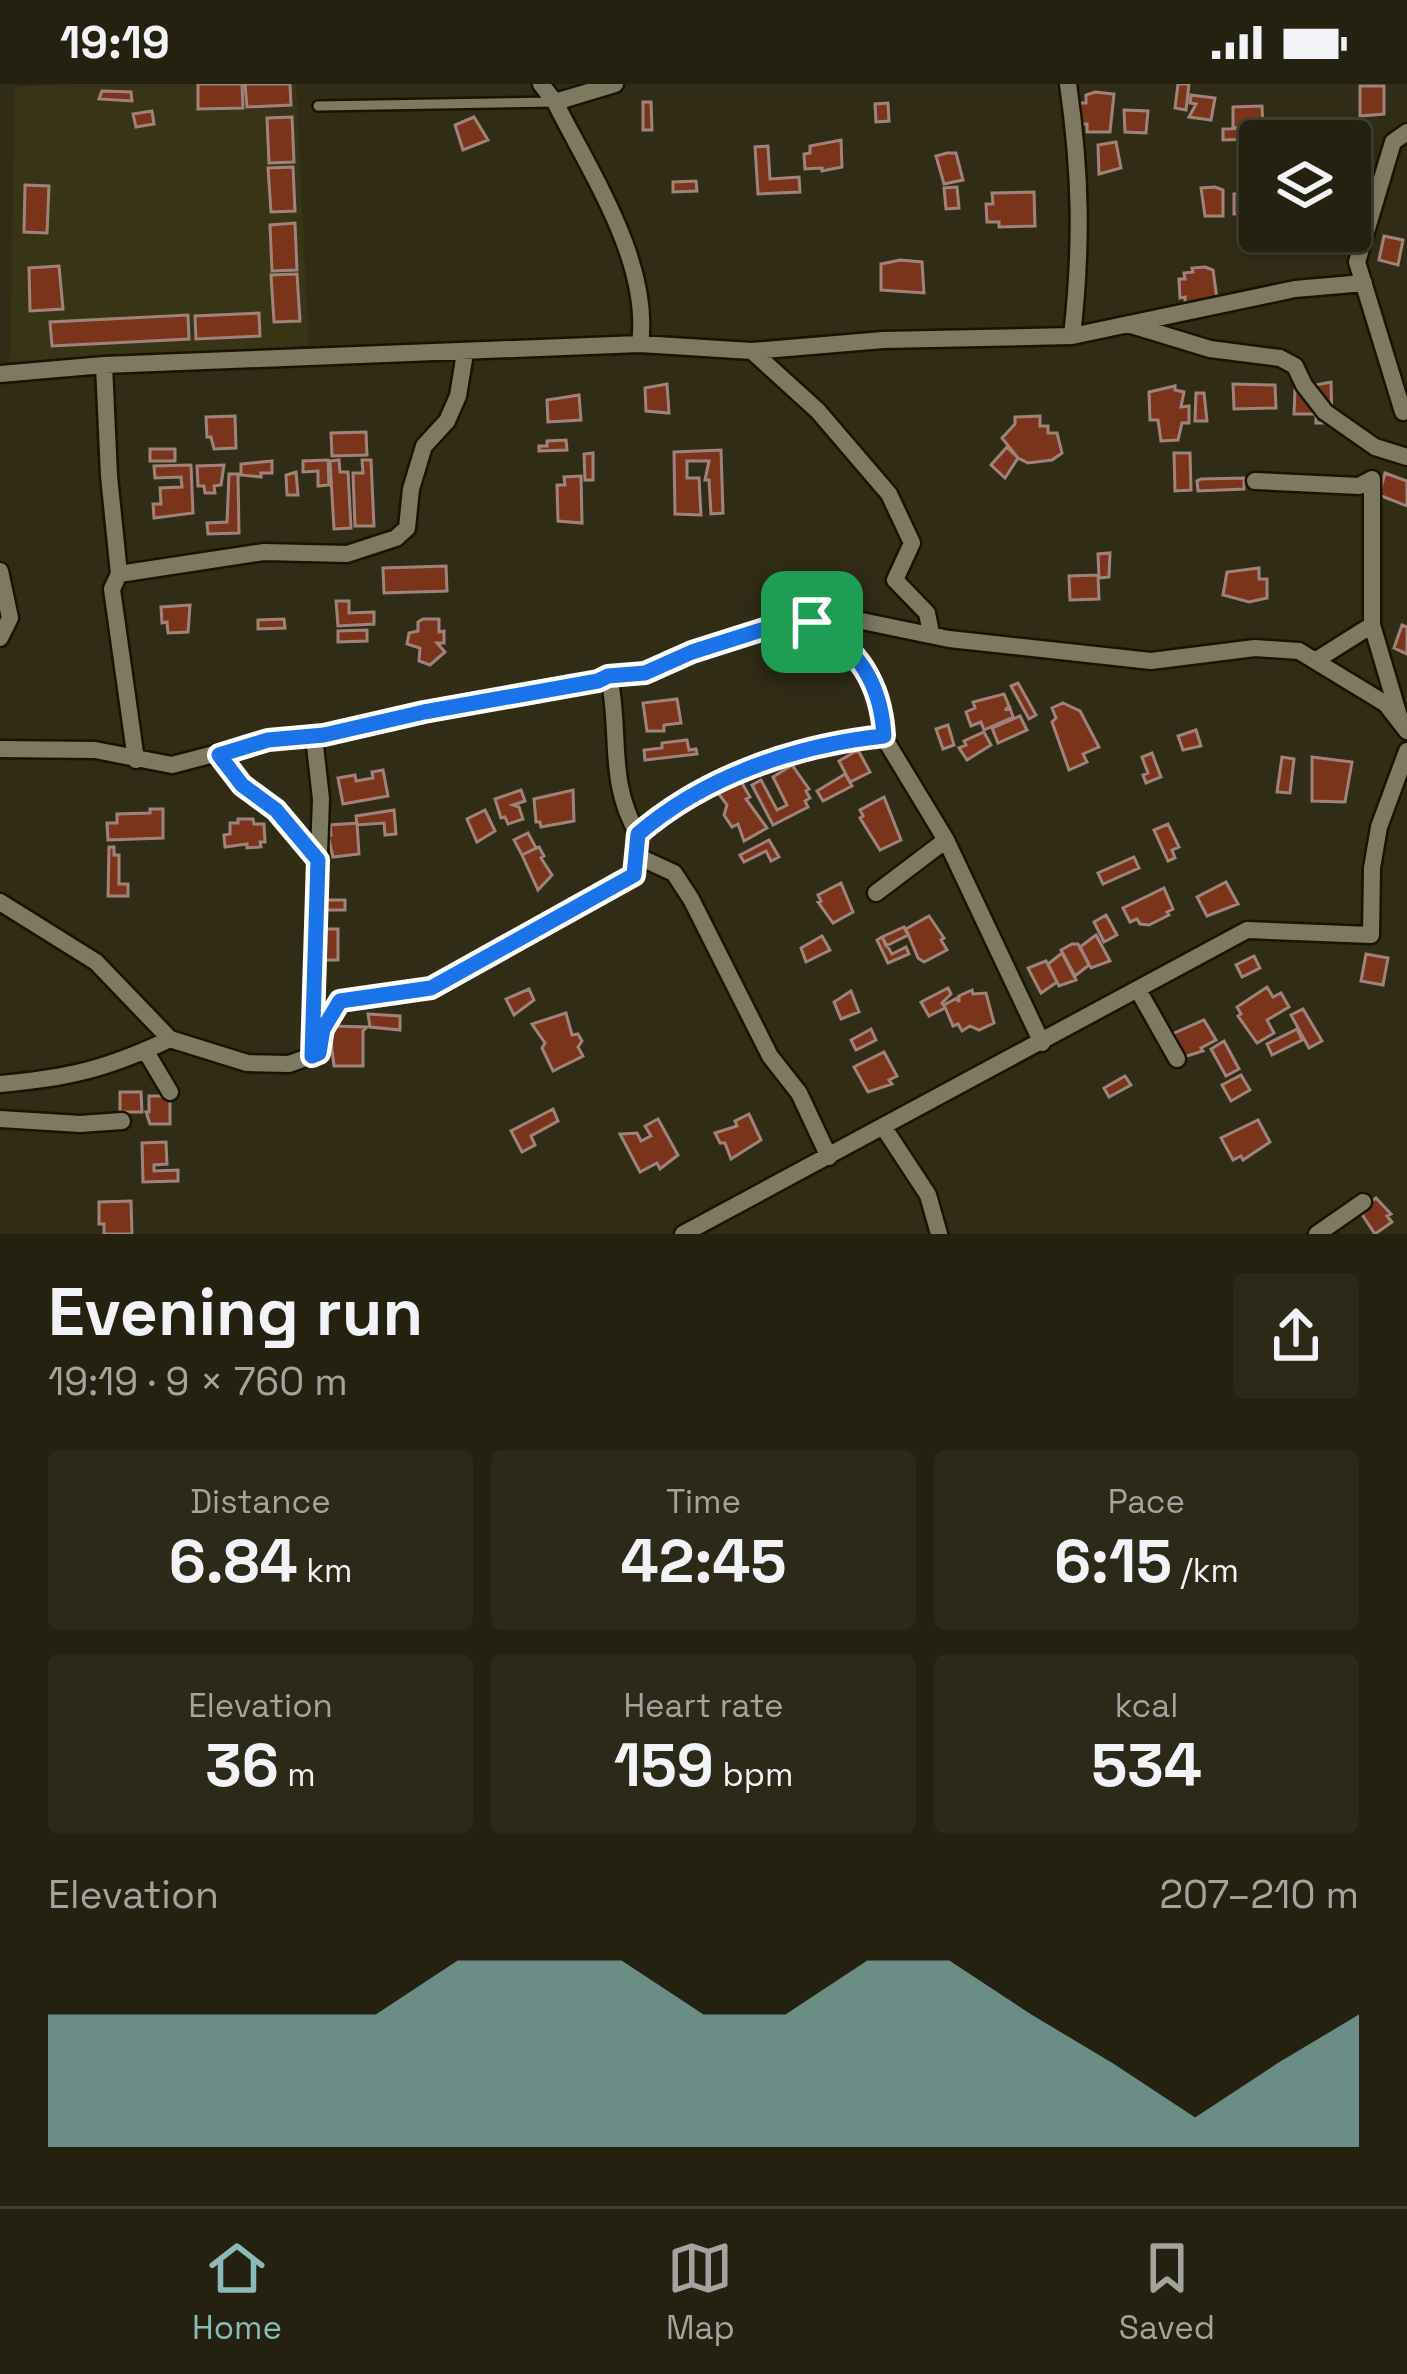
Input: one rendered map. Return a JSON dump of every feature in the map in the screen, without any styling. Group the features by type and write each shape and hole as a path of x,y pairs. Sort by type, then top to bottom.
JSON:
{"street":[{"path":"541,84 555,103 631,258 640,287 640,344"},
{"path":"555,103 615,84"},
{"path":"1068,84 1080,163 1081,256 1072,336"},
{"path":"1403,412 1357,262 1393,142 1407,132"},
{"path":"0,374 104,364 640,344 752,351 884,340 1072,336 1295,289 1364,283"},
{"path":"1127,324 1210,350 1280,358 1295,366 1325,412 1376,447 1407,457"},
{"path":"752,351 818,411 890,494 912,543 896,580 927,613 931,633"},
{"path":"119,574 264,551 346,554 396,538 407,528 411,489 424,446 447,422 458,396 465,352"},
{"path":"104,364 119,574 112,589 136,760"},
{"path":"1255,482 1359,486 1372,478 1372,625 1403,724"},
{"path":"0,571 10,618 0,638"},
{"path":"0,749 95,750 172,765 268,740 314,737 608,676 645,673 774,626 857,620 950,639 1151,661 1255,648 1299,651 1318,659 1403,724"},
{"path":"812,622 859,658 872,678 884,736 946,840 1042,1043"},
{"path":"1318,659 1372,625"},
{"path":"0,902 96,962 170,1039 247,1063 289,1064 312,1056 319,1053 323,1029 340,1001 431,988 634,875 638,834 622,807 614,759 616,711 608,676"},
{"path":"638,834 661,814 763,761 830,741 884,736"},
{"path":"312,1056 321,799 314,737"},
{"path":"683,1234 1247,930 1371,935 1372,868 1379,827 1407,751"},
{"path":"219,755 242,785 276,810 318,860"},
{"path":"876,892 946,840"},
{"path":"637,856 674,873 692,899 770,1056 799,1093 830,1157"},
{"path":"1138,990 1177,1059"},
{"path":"0,1084 67,1078 119,1063 170,1039"},
{"path":"146,1050 170,1092"},
{"path":"0,1119 80,1124 122,1121"},
{"path":"884,1128 928,1195 939,1234"},
{"path":"1318,1234 1363,1202"}],"lane":[{"path":"318,106 555,103"}],"shaded area":[{"path":"296,84 309,345 10,362 15,87"}],"building":[{"path":"198,84 242,84 243,108 198,109"},
{"path":"245,84 290,84 291,105 247,107"},
{"path":"1178,84 1189,84 1186,110 1175,108"},
{"path":"1360,86 1384,86 1384,114 1360,116"},
{"path":"102,91 131,92 132,101 99,99"},
{"path":"1114,94 1110,132 1087,132 1087,124 1079,124 1079,103 1086,103 1086,95"},
{"path":"1191,95 1215,98 1211,120 1189,117 1196,104 1190,103"},
{"path":"643,102 651,102 652,130 643,130"},
{"path":"888,103 889,121 876,122 875,104"},
{"path":"1262,106 1263,120 1239,120 1239,128 1233,128 1233,107"},
{"path":"1124,110 1148,111 1146,133 1125,132"},
{"path":"152,111 154,124 136,127 133,114"},
{"path":"292,117 294,162 269,163 267,118"},
{"path":"474,117 488,140 463,150 455,125"},
{"path":"1223,129 1239,129 1239,140 1223,140"},
{"path":"841,140 842,167 805,169 804,154 810,153 810,146"},
{"path":"1116,142 1121,168 1099,174 1098,145"},
{"path":"768,146 770,179 799,177 800,192 758,194 755,147"},
{"path":"956,153 963,180 944,184 936,156"},
{"path":"293,167 295,211 271,212 268,168"},
{"path":"696,181 697,191 673,192 673,182"},
{"path":"25,185 49,186 47,233 24,232"},
{"path":"957,187 959,208 946,209 944,188"},
{"path":"1201,188 1223,190 1223,216 1205,216"},
{"path":"1034,192 1035,226 999,227 999,222 987,222 986,204 993,204 992,193"},
{"path":"1234,194 1239,194 1239,214 1234,214"},
{"path":"295,223 297,270 272,271 270,225"},
{"path":"1384,236 1403,240 1398,265 1379,260"},
{"path":"922,262 924,293 881,290 881,264"},
{"path":"59,266 63,309 30,311 29,268"},
{"path":"1192,268 1213,270 1218,306 1185,309 1179,279 1185,279 1184,273 1193,272"},
{"path":"297,274 300,321 274,322 271,275"},
{"path":"259,313 260,336 196,339 195,316"},
{"path":"188,315 189,339 52,346 50,322"},
{"path":"1331,382 1332,423 1316,423 1316,409 1314,414 1294,414 1295,389"},
{"path":"667,384 669,413 646,411 645,388"},
{"path":"1233,384 1275,385 1276,408 1234,409"},
{"path":"1175,386 1184,392 1181,407 1189,406 1189,423 1182,423 1178,440 1161,441 1158,420 1150,420 1149,392"},
{"path":"1196,393 1204,393 1207,421 1195,421"},
{"path":"579,395 581,420 548,422 547,400"},
{"path":"235,416 236,448 214,449 207,437 206,417"},
{"path":"1040,416 1040,426 1057,433 1062,453 1052,460 1028,463 1002,438 1015,424 1015,417"},
{"path":"366,432 367,455 332,456 331,433"},
{"path":"566,440 567,450 539,451 547,441"},
{"path":"1007,447 1018,458 1005,478 991,465"},
{"path":"150,449 175,449 175,461 150,461"},
{"path":"721,450 723,513 711,514 709,480 705,480 709,461 687,461 687,478 699,478 701,515 675,514 674,452"},
{"path":"593,453 593,480 585,480 584,454"},
{"path":"1174,453 1190,453 1191,490 1175,491"},
{"path":"328,460 329,485 318,486 318,471 303,472 303,461"},
{"path":"339,460 340,472 348,472 351,528 334,529 330,461"},
{"path":"362,460 371,460 374,526 355,526 353,473 363,473"},
{"path":"272,461 272,473 241,475 241,464"},
{"path":"191,465 193,513 154,518 153,504 161,504 160,488 182,487 181,477 155,478 154,466"},
{"path":"224,465 221,485 214,486 215,493 205,493 204,486 198,486 197,466"},
{"path":"296,472 298,495 287,495 286,475"},
{"path":"1385,473 1407,481 1407,506 1379,495"},
{"path":"229,474 238,474 239,533 208,534 207,523 227,522"},
{"path":"581,476 582,523 558,521 557,485 565,485 564,477"},
{"path":"1244,478 1244,489 1198,491 1201,479"},
{"path":"1110,553 1109,577 1099,578 1098,554"},
{"path":"446,566 447,591 384,593 383,568"},
{"path":"1259,568 1259,579 1267,579 1267,598 1249,602 1223,595 1227,572"},
{"path":"1098,575 1099,599 1070,600 1069,576"},
{"path":"336,601 349,601 349,613 374,612 374,624 338,626"},
{"path":"190,605 188,632 168,633 161,607"},
{"path":"284,619 285,628 258,629 258,620"},
{"path":"423,619 439,619 439,632 444,631 444,643 437,643 445,652 430,665 419,661 420,648 407,644 409,633 418,631"},
{"path":"1402,625 1407,627 1407,654 1394,648"},
{"path":"367,630 367,641 338,642 338,631"},
{"path":"1018,683 1036,715 1029,719 1011,686"},
{"path":"1004,694 1009,706 1005,710 1010,708 1013,717 984,730 981,722 971,726 966,712 975,708 973,702"},
{"path":"677,699 681,723 664,725 664,731 647,731 643,703"},
{"path":"1063,703 1080,711 1099,747 1083,754 1087,762 1069,770 1052,722 1056,718 1052,708"},
{"path":"1020,716 1027,730 998,743 992,728"},
{"path":"948,725 954,745 943,749 936,729"},
{"path":"1196,730 1201,746 1183,750 1178,736"},
{"path":"984,732 991,745 967,760 959,748"},
{"path":"687,740 689,750 696,749 697,754 645,760 644,750"},
{"path":"858,750 870,772 850,782 839,761"},
{"path":"1152,753 1161,777 1146,783 1142,757"},
{"path":"1282,757 1294,759 1290,793 1277,792"},
{"path":"1312,757 1352,762 1345,802 1312,801"},
{"path":"792,765 809,789 808,807 773,825 752,785 761,780 777,810 787,805 773,777"},
{"path":"383,770 388,796 343,804 338,778 373,778 372,772"},
{"path":"845,774 852,786 823,801 817,791"},
{"path":"739,778 750,797 746,799 767,828 744,841 738,824 732,827 724,815 727,805 716,790"},
{"path":"521,790 525,801 513,805 519,807 523,819 508,824 495,799"},
{"path":"573,790 574,821 541,827 536,822 534,799"},
{"path":"884,797 901,840 880,850 860,810"},
{"path":"150,809 163,809 163,838 108,840 107,823 117,823 117,814 150,813"},
{"path":"394,810 396,834 385,835 384,823 357,825 356,816"},
{"path":"485,810 495,831 477,842 467,819"},
{"path":"238,819 264,824 261,847 225,847 224,835 230,834 230,823"},
{"path":"357,823 359,854 333,857 330,825"},
{"path":"1168,824 1179,847 1172,850 1175,858 1168,861 1154,830"},
{"path":"528,833 536,848 522,855 514,840"},
{"path":"769,840 779,857 771,861 766,851 744,862 740,855"},
{"path":"109,847 119,855 119,884 128,884 128,896 108,896"},
{"path":"539,847 552,875 538,890 522,855"},
{"path":"1134,857 1139,868 1103,884 1098,873"},
{"path":"1226,882 1238,904 1207,916 1197,897"},
{"path":"841,883 853,912 833,923 818,895"},
{"path":"1164,888 1173,909 1169,915 1149,925 1137,919 1130,922 1123,908"},
{"path":"314,900 345,900 345,910 326,910 326,929 338,929 338,960 314,960"},
{"path":"1106,915 1117,935 1104,942 1094,922"},
{"path":"929,916 947,950 924,962 906,929"},
{"path":"904,927 908,935 886,946 882,937"},
{"path":"1096,935 1110,961 1091,968 1080,947"},
{"path":"822,936 830,950 806,962 801,948"},
{"path":"882,937 892,954 906,947 909,954 888,963 877,940"},
{"path":"1078,944 1089,965 1075,976 1061,950"},
{"path":"1062,953 1076,980 1059,986 1048,964"},
{"path":"1366,954 1388,958 1383,985 1361,981"},
{"path":"1254,956 1260,968 1242,977 1236,965"},
{"path":"1046,961 1057,982 1041,993 1028,968"},
{"path":"1267,987 1273,997 1281,993 1289,1007 1267,1020 1274,1033 1257,1043 1237,1007"},
{"path":"948,988 951,994 942,1003 945,1008 929,1016 921,1002"},
{"path":"529,989 534,1000 514,1015 506,999"},
{"path":"972,990 973,994 986,993 994,1023 962,1031 958,1024 953,1026 944,1005 957,998 959,1002 959,996"},
{"path":"851,991 859,1012 841,1019 834,1002"},
{"path":"1303,1009 1322,1041 1309,1048 1291,1015"},
{"path":"566,1013 572,1035 578,1034 582,1041 578,1047 583,1056 553,1071 542,1048 545,1043 532,1024"},
{"path":"368,1014 400,1016 400,1030 370,1027"},
{"path":"1204,1020 1216,1040 1203,1051 1184,1057 1170,1035"},
{"path":"329,1026 367,1027 363,1066 334,1066"},
{"path":"871,1029 876,1040 856,1050 851,1040"},
{"path":"1297,1029 1302,1040 1272,1055 1267,1044"},
{"path":"1224,1041 1239,1069 1226,1076 1211,1049"},
{"path":"884,1052 897,1076 889,1080 892,1084 868,1092 854,1067"},
{"path":"1241,1075 1250,1090 1231,1101 1222,1085"},
{"path":"1125,1076 1131,1085 1109,1097 1104,1088"},
{"path":"120,1092 141,1092 142,1112 120,1112"},
{"path":"149,1096 170,1096 170,1124 150,1124"},
{"path":"553,1109 558,1121 531,1136 535,1145 522,1152 511,1131"},
{"path":"749,1114 761,1140 731,1159 715,1133 737,1126 735,1121"},
{"path":"658,1119 678,1155 660,1169 657,1163 640,1172 620,1134 637,1133 641,1141 651,1136 645,1126"},
{"path":"1258,1120 1270,1142 1243,1160 1241,1156 1233,1160 1221,1138"},
{"path":"166,1142 167,1164 154,1165 154,1171 178,1170 178,1181 143,1182 142,1143"},
{"path":"1376,1198 1391,1214 1387,1216 1392,1222 1375,1234 1359,1210"},
{"path":"131,1201 132,1234 104,1234 99,1202"}],"route":[{"path":"812,622 859,658 872,678 884,736 830,741 763,761 661,814 638,834 634,875 431,988 340,1001 323,1029 319,1053 312,1056 318,860 276,810 242,785 219,755 268,740 314,737 608,676 645,673 741,635 812,622"}]}
